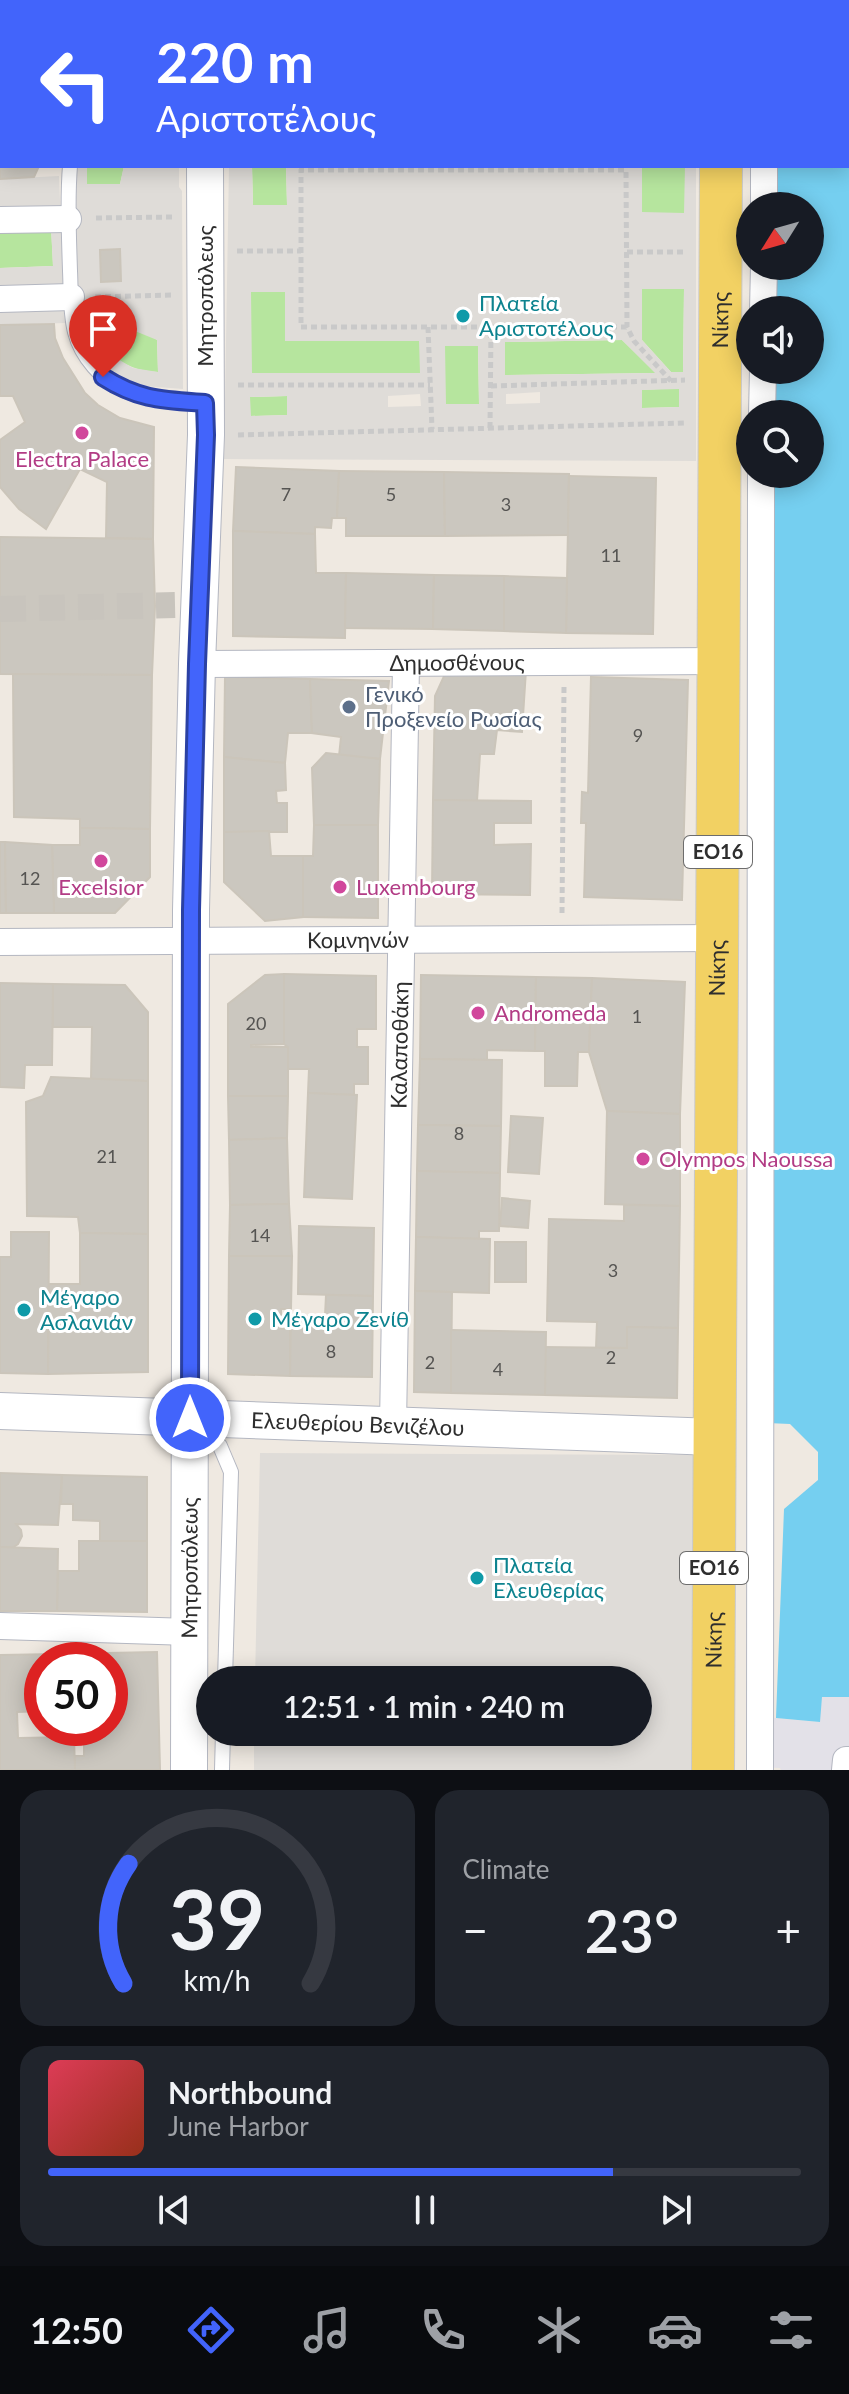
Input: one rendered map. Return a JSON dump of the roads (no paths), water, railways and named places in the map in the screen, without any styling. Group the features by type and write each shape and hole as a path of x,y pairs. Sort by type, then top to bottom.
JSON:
{"main road":[{"name":"Μητροπόλεως","path":"189,1770 191,941 206,435 215,394 205,168"},
{"name":"Νίκης","path":"713,1770 721,168"},
{"name":"Ελευθερίου Βενιζέλου","path":"0,1411 715,1437"}],"street":[{"path":"764,168 764,192"},
{"path":"0,220 68,219"},
{"path":"0,299 71,297"},
{"name":"Νίκης","path":"760,1770 761,488"},
{"name":"Δημοσθένους","path":"197,664 719,661"},
{"name":"Καλαποθάκη","path":"393,1425 406,664"},
{"name":"Κομνηνών","path":"0,942 717,938"},
{"path":"0,1626 190,1632"},
{"path":"845,1770 846,1760 849,1760"}],"lane":[{"path":"70,168 71,297 75,334 85,356 103,377 124,390 150,399 215,394"},
{"path":"190,1418 220,1446 231,1472 225,1666"},
{"path":"222,1770 223,1746"}],"water":[{"path":"774,168 849,168 849,1697 822,1697 820,1722 776,1718 784,1509 818,1480 818,1452 790,1424 767,1423 772,488 824,488 824,400 773,400 773,384 824,384 824,296 773,296 774,280 824,280 824,192 774,192"}],"tunnel":[{"path":"0,609 175,605"}],"place":[{"name":"Πλατεία Αριστοτέλους","path":"463,316"},
{"name":"Electra Palace","path":"82,433"},
{"name":"Γενικό Προξενείο Ρωσίας","path":"349,707"},
{"name":"Excelsior","path":"101,861"},
{"name":"Luxembourg","path":"340,887"},
{"name":"Andromeda","path":"478,1013"},
{"name":"Olympos Naoussa","path":"643,1159"},
{"name":"Μέγαρο Ασλανιάν","path":"24,1310"},
{"name":"Μέγαρο Ζενίθ","path":"255,1319"},
{"name":"Πλατεία Ελευθερίας","path":"477,1578"}]}
